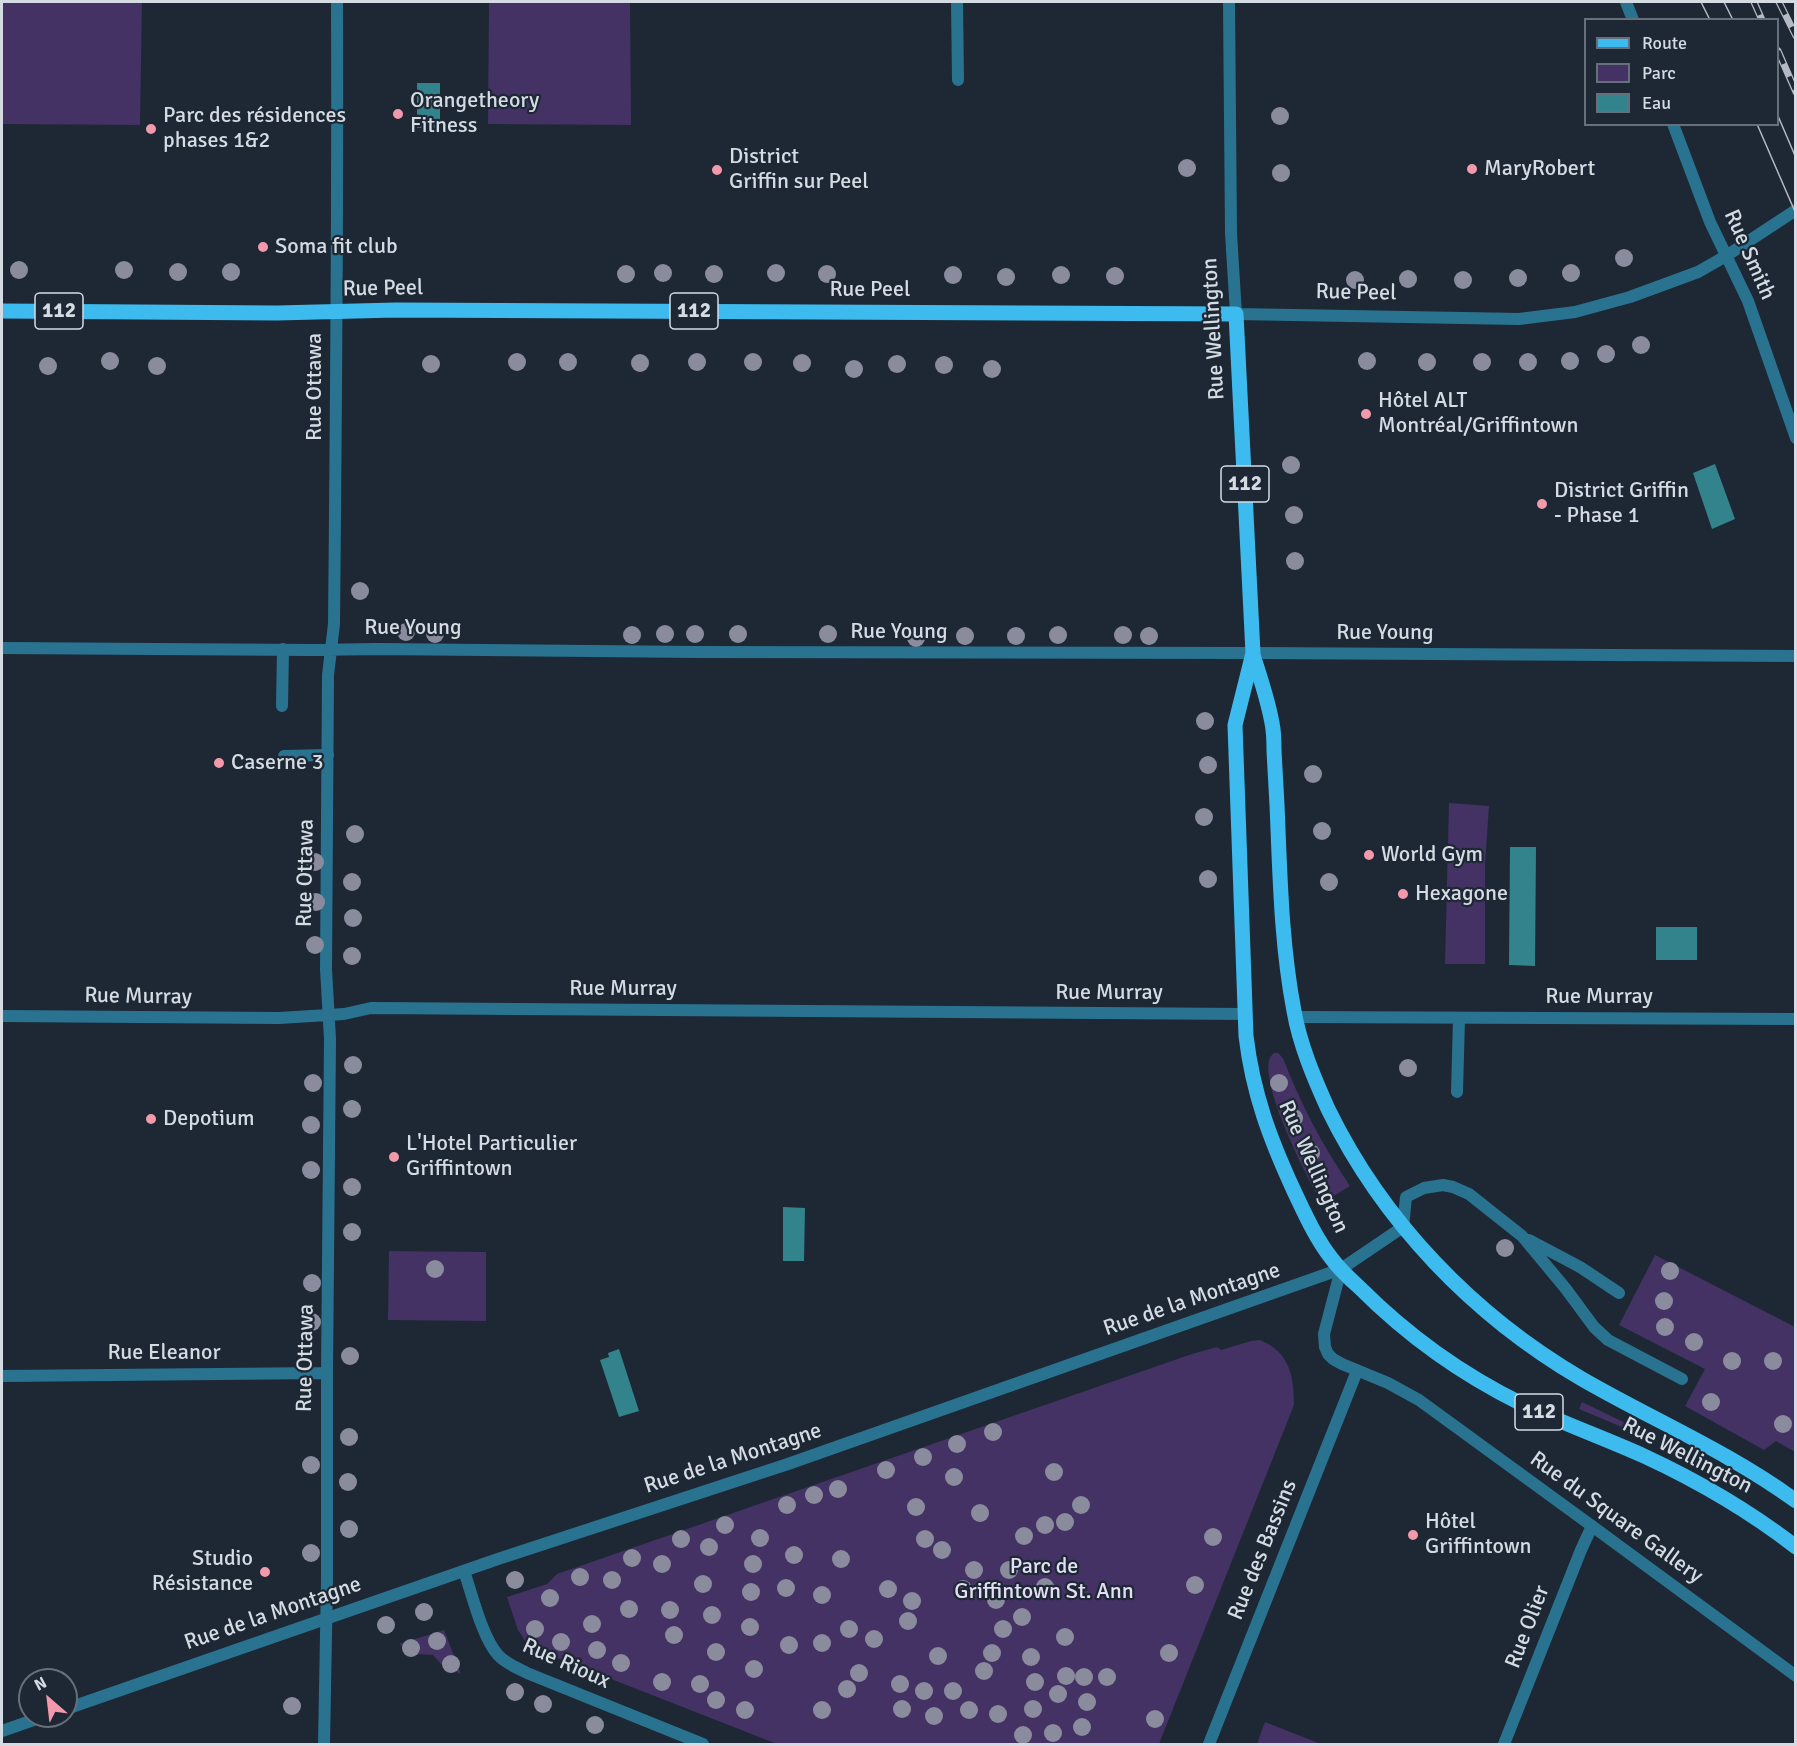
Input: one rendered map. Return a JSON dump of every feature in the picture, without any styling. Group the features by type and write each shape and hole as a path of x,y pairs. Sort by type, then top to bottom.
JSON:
{"main road":[{"name":"Rue Peel","path":"2,311 420,310 1236,314"},
{"name":"Rue Wellington","path":"1236,314 1253,653 1273,725 1283,943 1295,1017 1315,1081 1345,1142 1403,1227 1434,1262 1498,1322 1536,1350 1604,1391 1721,1453 1759,1475 1796,1501"},
{"name":"Rue Wellington","path":"1253,653 1235,725 1245,1014 1251,1073 1268,1132 1305,1214 1323,1246 1341,1269 1389,1316 1464,1372 1522,1404 1643,1456 1692,1480 1742,1508 1796,1547"}],"street":[{"name":"Rue Ottawa","path":"324,1744 330,1039 326,969 328,675 332,649 334,600 338,240 337,2"},
{"path":"957,2 958,80"},
{"name":"Rue Wellington","path":"1229,2 1231,233 1236,314"},
{"path":"1626,2 1632,18"},
{"name":"Rue Smith","path":"1674,126 1710,222 1755,320 1796,438"},
{"name":"Rue Peel","path":"1236,314 1519,319 1559,315 1590,309 1682,279 1726,256 1796,210"},
{"name":"Rue Young","path":"2,648 1796,656"},
{"path":"282,706 283,650"},
{"path":"284,756 328,756"},
{"name":"Rue Murray","path":"2,1016 279,1018 328,1015 371,1008 1245,1014"},
{"name":"Rue Murray","path":"1295,1017 1796,1019"},
{"path":"1457,1092 1459,1018"},
{"path":"1403,1227 1406,1197 1424,1188 1443,1185 1460,1189 1522,1236 1580,1267 1618,1293"},
{"name":"Rue de la Montagne","path":"78,1705 464,1571 788,1464 1341,1269 1403,1227"},
{"path":"1522,1236 1601,1334 1620,1347 1682,1379"},
{"name":"Rue du Square Gallery","path":"1341,1269 1323,1340 1328,1354 1333,1359 1388,1383 1419,1400 1796,1677"},
{"name":"Rue des Bassins","path":"1209,1744 1357,1371"},
{"name":"Rue Eleanor","path":"2,1376 327,1373"},
{"name":"Rue Olier","path":"1504,1744 1592,1526"},
{"name":"Rue Rioux","path":"464,1571 489,1640 498,1656 527,1672 703,1744"},
{"path":"2,1731 18,1725"}],"green space":[{"path":"2,2 142,2 140,125 2,124"},
{"path":"489,2 630,2 631,125 488,124"},
{"path":"1449,803 1489,806 1485,864 1485,964 1445,964"},
{"path":"1274,1053 1278,1053 1283,1058 1313,1124 1350,1186 1322,1203 1295,1150 1275,1102 1269,1063"},
{"path":"389,1251 486,1252 486,1321 388,1320"},
{"path":"1655,1255 1795,1327 1795,1452 1776,1441 1764,1450 1685,1406 1705,1369 1619,1325"},
{"name":"Parc de Griffintown St. Ann","path":"1260,1340 1278,1351 1284,1358 1291,1375 1294,1405 1159,1744 777,1744 537,1650 525,1641 518,1630 507,1597 547,1584 557,1574 1192,1354 1217,1347 1221,1350"},
{"path":"1582,1402 1644,1432 1643,1436 1579,1409"},
{"path":"444,1630 461,1674 441,1664 433,1655 415,1654 399,1644"},
{"path":"1265,1722 1321,1744 1257,1744"}],"water":[{"path":"417,83 440,83 440,128 417,128"},
{"path":"1715,464 1735,519 1712,529 1693,473"},
{"path":"1510,847 1536,847 1535,966 1509,965"},
{"path":"1656,927 1697,927 1697,960 1656,960"},
{"path":"783,1207 805,1208 804,1261 783,1261"},
{"path":"619,1349 639,1411 619,1417 600,1360 609,1357 608,1353"}],"tram line":[{"path":"1701,2 1709,18"},
{"path":"1724,2 1732,18"},
{"path":"1779,118 1796,158"},
{"path":"1758,126 1796,214"}],"railway":[{"path":"1754,2 1761,18"},
{"path":"1779,2 1796,36"},
{"path":"1779,53 1796,92"}],"place":[{"name":"Orangetheory Fitness","path":"398,114"},
{"name":"Parc des résidences phases 1&2","path":"151,129"},
{"name":"MaryRobert","path":"1472,169"},
{"name":"District Griffin sur Peel","path":"717,170"},
{"name":"Soma fit club","path":"263,247"},
{"name":"Hôtel ALT Montréal/Griffintown","path":"1366,414"},
{"name":"District Griffin - Phase 1","path":"1542,504"},
{"name":"Caserne 3","path":"219,763"},
{"name":"World Gym","path":"1369,855"},
{"name":"Hexagone","path":"1403,894"},
{"name":"Depotium","path":"151,1119"},
{"name":"L'Hotel Particulier Griffintown","path":"394,1157"},
{"name":"Hôtel Griffintown","path":"1413,1535"},
{"name":"Studio Résistance","path":"265,1572"}]}
